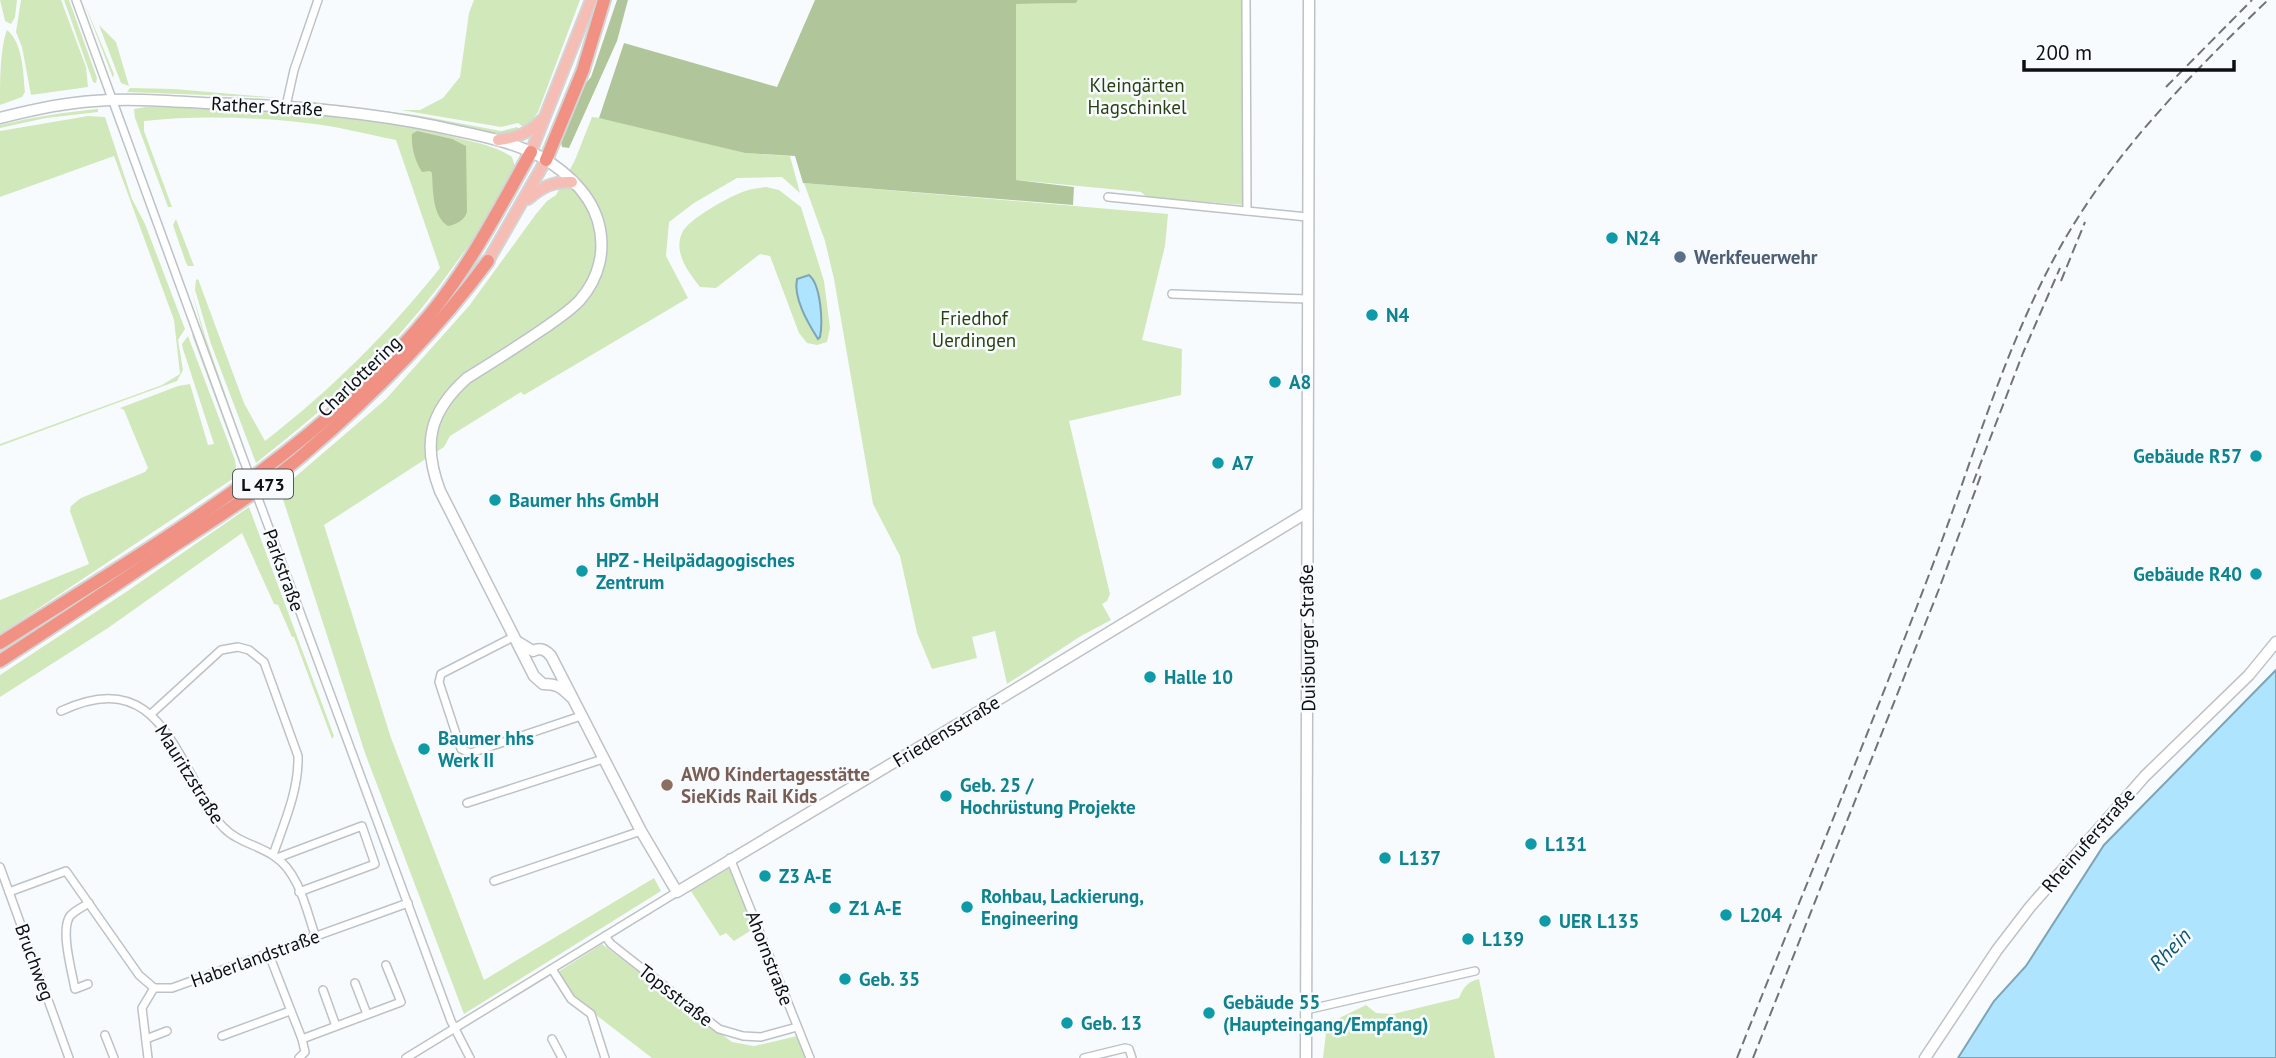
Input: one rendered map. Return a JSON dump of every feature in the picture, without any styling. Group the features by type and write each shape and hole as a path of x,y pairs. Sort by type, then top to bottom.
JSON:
{"highway":[{"name":"Charlottering","path":"546,160 583,70 604,0"},
{"name":"Charlottering","path":"0,643 222,499 295,446 363,386 431,313 481,240 531,152"},
{"name":"Charlottering","path":"0,661 229,509 302,455 371,395 408,357 488,261"}],"main road":[{"name":"Charlottering","path":"531,152 591,0"},
{"name":"Duisburger Straße","path":"1306,1058 1309,0"},
{"name":"Rather Straße","path":"0,118 65,104 112,100 286,106 431,125 498,140 531,152 546,160 590,200 600,229 601,260 590,288 579,302 563,315 456,388 439,411 430,438 432,471 440,491 526,661"},
{"path":"498,140 516,138 545,118"},
{"name":"Charlottering","path":"488,261 546,160"},
{"path":"523,202 547,184 572,182"},
{"name":"Friedensstraße","path":"677,892 1306,513"},
{"path":"516,638 533,651"},
{"name":"Rheinuferstraße","path":"1925,1058 1989,961 2030,907 2137,785 2249,675 2276,642"},
{"path":"571,697 556,685 543,684 534,676 526,661 533,651 547,650 641,831 677,892"},
{"path":"543,684 555,680 559,671"}],"street":[{"name":"Parkstraße","path":"76,0 454,1029 470,1058"},
{"path":"286,106 294,69 318,0"},
{"path":"1245,0 1247,211"},
{"path":"1108,197 1307,217"},
{"path":"1172,294 1307,299"},
{"path":"516,638 441,674 439,682 461,749 471,753 581,716"},
{"path":"151,714 221,650 239,647 249,650 264,662 298,756 296,787 275,857"},
{"name":"Mauritzstraße","path":"61,711 83,701 100,698 119,699 151,714 166,729 223,828 286,866 299,891 315,935"},
{"path":"467,803 603,760"},
{"path":"275,857 362,826 375,864 299,891"},
{"path":"494,881 641,831"},
{"name":"Ahornstraße","path":"730,858 810,1058"},
{"name":"Bruchweg","path":"0,867 69,1058"},
{"path":"9,892 66,871 139,975 154,988 142,1008 148,1058"},
{"name":"Friedensstraße","path":"406,1058 677,892"},
{"path":"88,984 75,989 67,927 72,914 89,903"},
{"name":"Haberlandstraße","path":"154,988 172,988 408,903"},
{"name":"Topsstraße","path":"605,936 611,944 719,1029 743,1036 761,1037 797,1027"},
{"path":"268,952 302,1039 305,1052 299,1058"},
{"path":"302,1039 401,1002 386,965"},
{"path":"552,969 571,999 591,1014 605,1058"},
{"path":"1306,1010 1475,971"},
{"path":"355,983 368,1014"},
{"path":"323,990 336,1026"},
{"path":"222,1036 290,1011"},
{"path":"146,1039 167,1031"},
{"path":"105,1035 114,1058"},
{"path":"552,1040 562,1058"},
{"path":"1084,1058 1129,1049 1132,1058"}],"green space":[{"path":"0,0 17,0 15,17 11,24 5,21"},
{"path":"21,0 61,0 86,67 88,87 31,95 22,47 16,32"},
{"path":"64,0 69,0 97,78 96,83 93,82"},
{"path":"83,0 114,74 113,78"},
{"path":"474,0 580,0 538,112 526,129 518,123 501,127 401,110 420,110 443,98 460,77 469,13"},
{"path":"617,0 628,0 617,41 569,148 562,147 561,142 582,87 591,77"},
{"path":"815,0 1078,0 1076,3 1016,4 1016,180 1074,187 1073,205 803,183 795,156 745,153 599,118 624,43 777,87"},
{"name":"Kleingärten Hagschinkel","path":"1078,0 1243,0 1244,205 1147,197 1141,192 1016,180 1016,4 1076,3"},
{"path":"99,25 116,42 129,86 121,83"},
{"path":"7,30 19,50 25,92 22,97 0,105 0,76"},
{"path":"130,88 174,89 280,98 127,92"},
{"path":"298,100 416,115 501,131 517,127 522,132 503,135"},
{"path":"145,107 305,112 384,122 488,146 512,157 515,166 473,243 409,323 347,387 256,463 211,344 195,290 196,280 198,279 244,403 265,441 358,360 440,268 396,140 328,126 266,119 205,117 144,121 144,131 172,207 168,207 135,118 134,109"},
{"path":"98,109 98,112 46,118 0,128 0,125 61,113"},
{"path":"88,116 105,117 132,199 145,224 185,329 178,340 183,370 177,381 0,446 162,385 180,374 174,320 114,156 0,197 0,131"},
{"path":"592,117 614,120 745,153 790,156 800,193 782,177 737,178 694,203 669,222 666,256 688,298 524,395 521,392 450,436 444,447 324,525 391,738 484,980 654,878 661,891 464,1014 365,753 280,490 386,399 469,306 536,214 556,195 575,160"},
{"path":"417,131 452,139 466,146 467,212 462,220 454,225 448,226 439,216 434,202 432,173 422,172 415,159 412,134"},
{"name":"Friedhof Uerdingen","path":"804,183 1168,214 1165,246 1142,340 1182,349 1181,395 1069,421 1110,594 1102,604 1111,620 1007,684 995,631 972,637 977,658 932,669 917,633 900,556 873,504 834,279 825,241"},
{"path":"766,187 779,190 801,207 824,281 830,328 827,342 817,345 807,343 799,333 770,256 760,254 716,288 700,287 681,255 679,248 682,233 692,221 738,194"},
{"path":"176,219 194,266 188,266 186,263 173,225"},
{"path":"191,288 205,336 247,456 204,338"},
{"path":"192,335 240,461 239,462"},
{"path":"188,336 235,460 237,476 0,634 0,600 89,564 70,511 71,506 81,498 145,472 148,468 124,410 120,408 190,384 208,445 214,444 183,349 182,344"},
{"path":"249,507 334,736 332,739 294,637 278,605 274,604 242,533 108,628 0,697 0,675"},
{"path":"728,869 732,870 755,928 734,941 726,933 720,936 691,891"},
{"path":"602,944 732,1042 754,1046 797,1036 807,1058 652,1058 574,998 558,972"},
{"path":"1479,979 1495,1058 1323,1058 1327,1024 1366,1005 1376,1013 1393,1014 1459,998 1466,986"}],"water":[{"path":"809,275 816,287 820,304 821,330 818,339 802,310 797,294 797,279"},
{"name":"Rhein","path":"2276,670 2276,1058 1958,1058 1994,1001 2026,966 2104,845"}],"railway":[{"path":"2166,87 2252,0"},
{"path":"1737,1058 1916,608 1997,387 2046,273 2087,204 2133,141 2185,83 2268,0"},
{"path":"2061,281 2085,222"},
{"path":"1973,483 2023,353 2060,268"},
{"path":"1753,1058 1939,589 1981,475"}],"place":[{"name":"N24","path":"1612,238"},
{"name":"Werkfeuerwehr","path":"1680,257"},
{"name":"N4","path":"1372,315"},
{"name":"A8","path":"1275,382"},
{"name":"Gebäude R57","path":"2256,456"},
{"name":"A7","path":"1218,463"},
{"name":"Baumer hhs GmbH","path":"495,500"},
{"name":"HPZ - Heilpädagogisches Zentrum","path":"582,571"},
{"name":"Gebäude R40","path":"2256,574"},
{"name":"Halle 10","path":"1150,677"},
{"name":"Baumer hhs Werk II","path":"424,749"},
{"name":"AWO Kindertagesstätte SieKids Rail Kids","path":"667,785"},
{"name":"Geb. 25 / Hochrüstung Projekte","path":"946,796"},
{"name":"L131","path":"1531,844"},
{"name":"L137","path":"1385,858"},
{"name":"Z3 A-E","path":"765,876"},
{"name":"Rohbau, Lackierung, Engineering","path":"967,907"},
{"name":"Z1 A-E","path":"835,908"},
{"name":"L204","path":"1726,915"},
{"name":"UER L135","path":"1545,921"},
{"name":"L139","path":"1468,939"},
{"name":"Geb. 35","path":"845,979"},
{"name":"Gebäude 55 (Haupteingang/Empfang)","path":"1209,1013"},
{"name":"Geb. 13","path":"1067,1023"}]}
